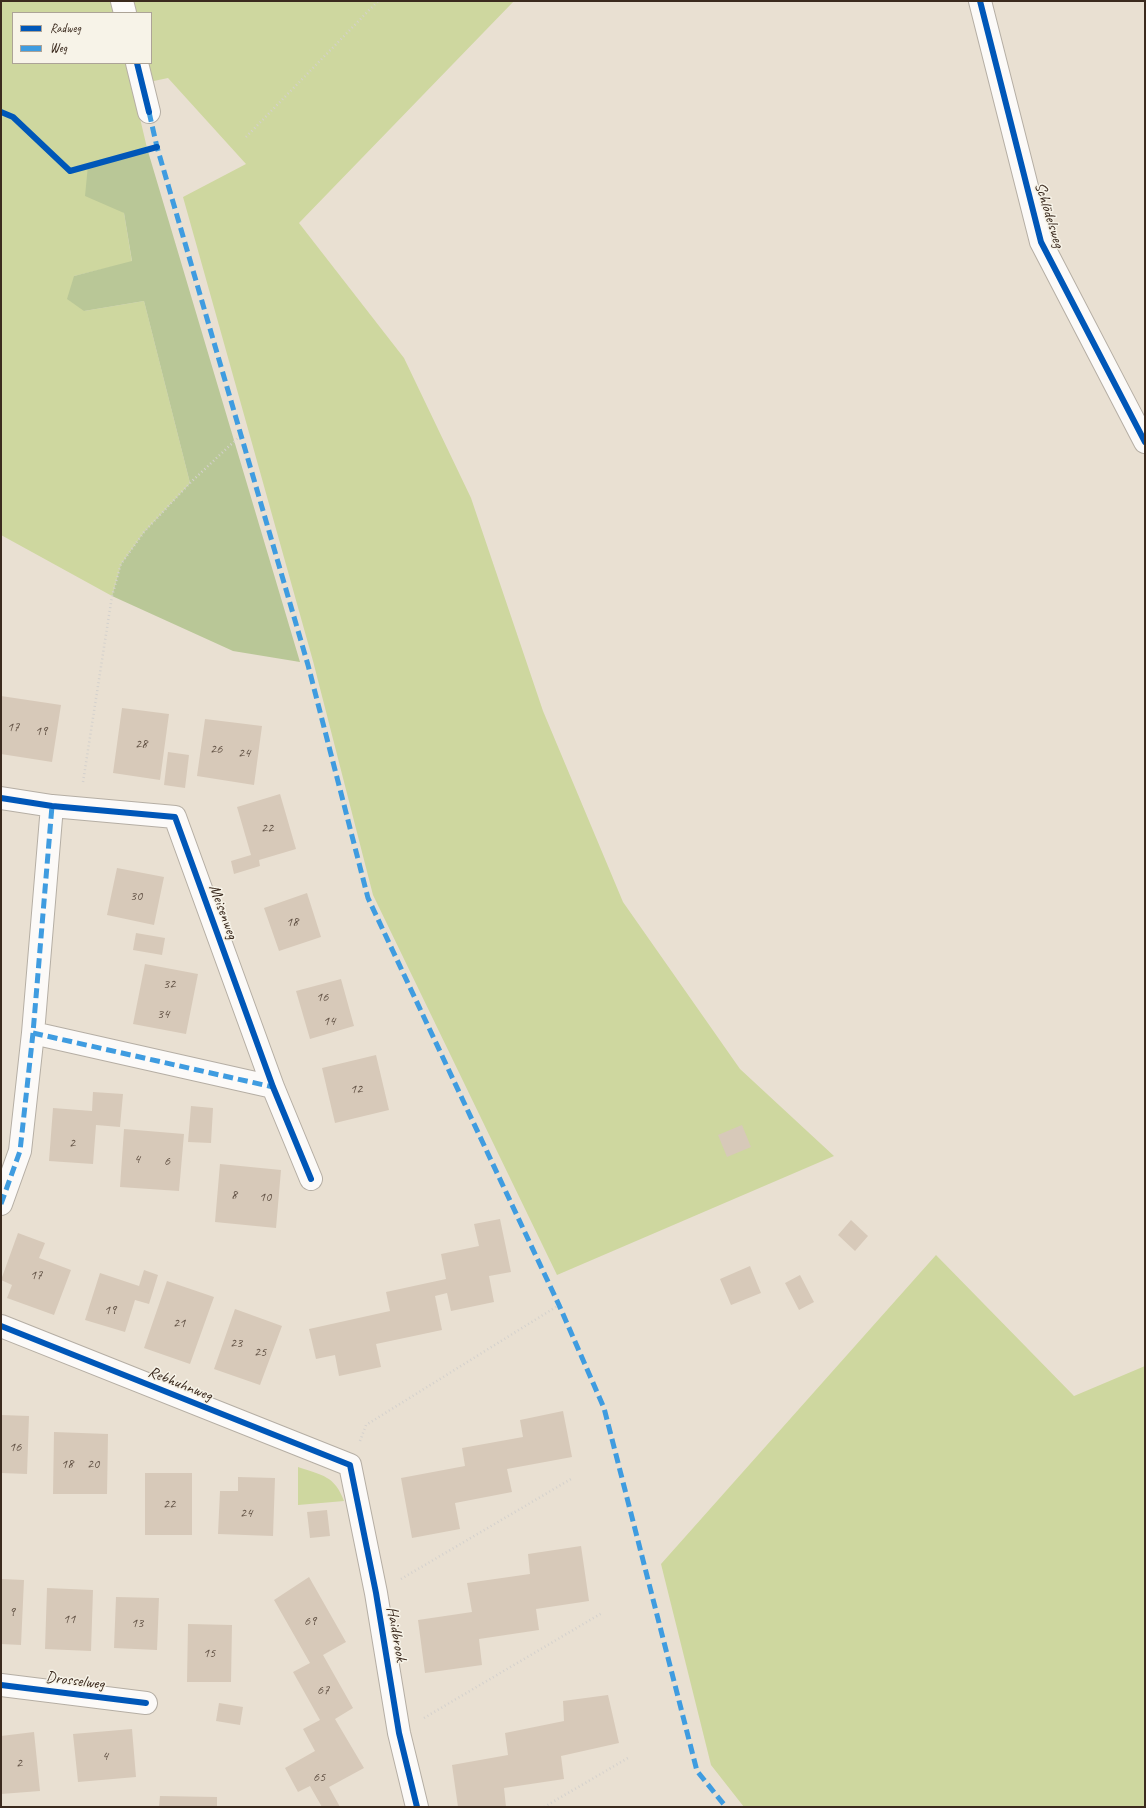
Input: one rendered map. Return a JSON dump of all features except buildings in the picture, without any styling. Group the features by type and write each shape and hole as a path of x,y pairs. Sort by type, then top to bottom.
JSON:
{"street":[{"path":"122,1 125,12"},
{"name":"Schlödelsweg","path":"980,1 1041,242 1145,442"},
{"path":"137,64 149,112"},
{"name":"Meisenweg","path":"1,798 52,806 175,817 274,1087 311,1179"},
{"path":"1,1204 20,1151 33,1033 52,806"},
{"path":"33,1033 274,1087"},
{"name":"Rebhuhnweg","path":"1,1326 350,1465"},
{"name":"Haidbrook","path":"350,1465 376,1593 399,1733 417,1807"},
{"name":"Drosselweg","path":"1,1685 146,1703"}],"path":[{"path":"246,137 378,1"},
{"path":"79,808 112,596 121,564 144,532 190,483 240,436"},
{"path":"350,1465 366,1426 559,1305"},
{"path":"376,1593 571,1479"},
{"path":"399,1733 602,1613"},
{"path":"544,1807 628,1758"}],"green space":[{"path":"1,1 112,1 115,12 12,12 12,64 127,64 147,148 88,165 124,213 132,262 74,276 84,311 144,301 190,483 144,532 121,564 112,596 1,535"},
{"path":"132,1 514,1 299,223 404,358 471,498 543,711 623,902 740,1069 834,1156 557,1275 373,895 313,661 183,197 246,164 168,78 149,82 145,64 152,64 152,12 134,12"},
{"path":"147,148 300,662 233,651 112,596 121,564 144,532 190,483 144,301 84,311 67,299 74,276 132,261 124,213 85,196 88,165"},
{"path":"936,1255 1074,1396 1145,1366 1145,1807 744,1807 711,1765 661,1564"},
{"path":"298,1467 321,1475 332,1481 344,1501 298,1505"}],"marked path":[{"path":"149,112 157,147 308,665 368,898 559,1305 604,1408 697,1771 726,1807"},
{"path":"1,1204 20,1151 33,1033 52,806"},
{"path":"33,1033 273,1087"}],"cycle path":[{"path":"980,1 1041,242 1145,442"},
{"path":"137,64 149,112"},
{"path":"1,112 13,117 70,171 157,147"},
{"path":"1,798 52,806 175,817 273,1087 311,1179"},
{"path":"1,1326 350,1465 376,1593 399,1733 417,1807"},
{"path":"1,1685 146,1703"}]}
